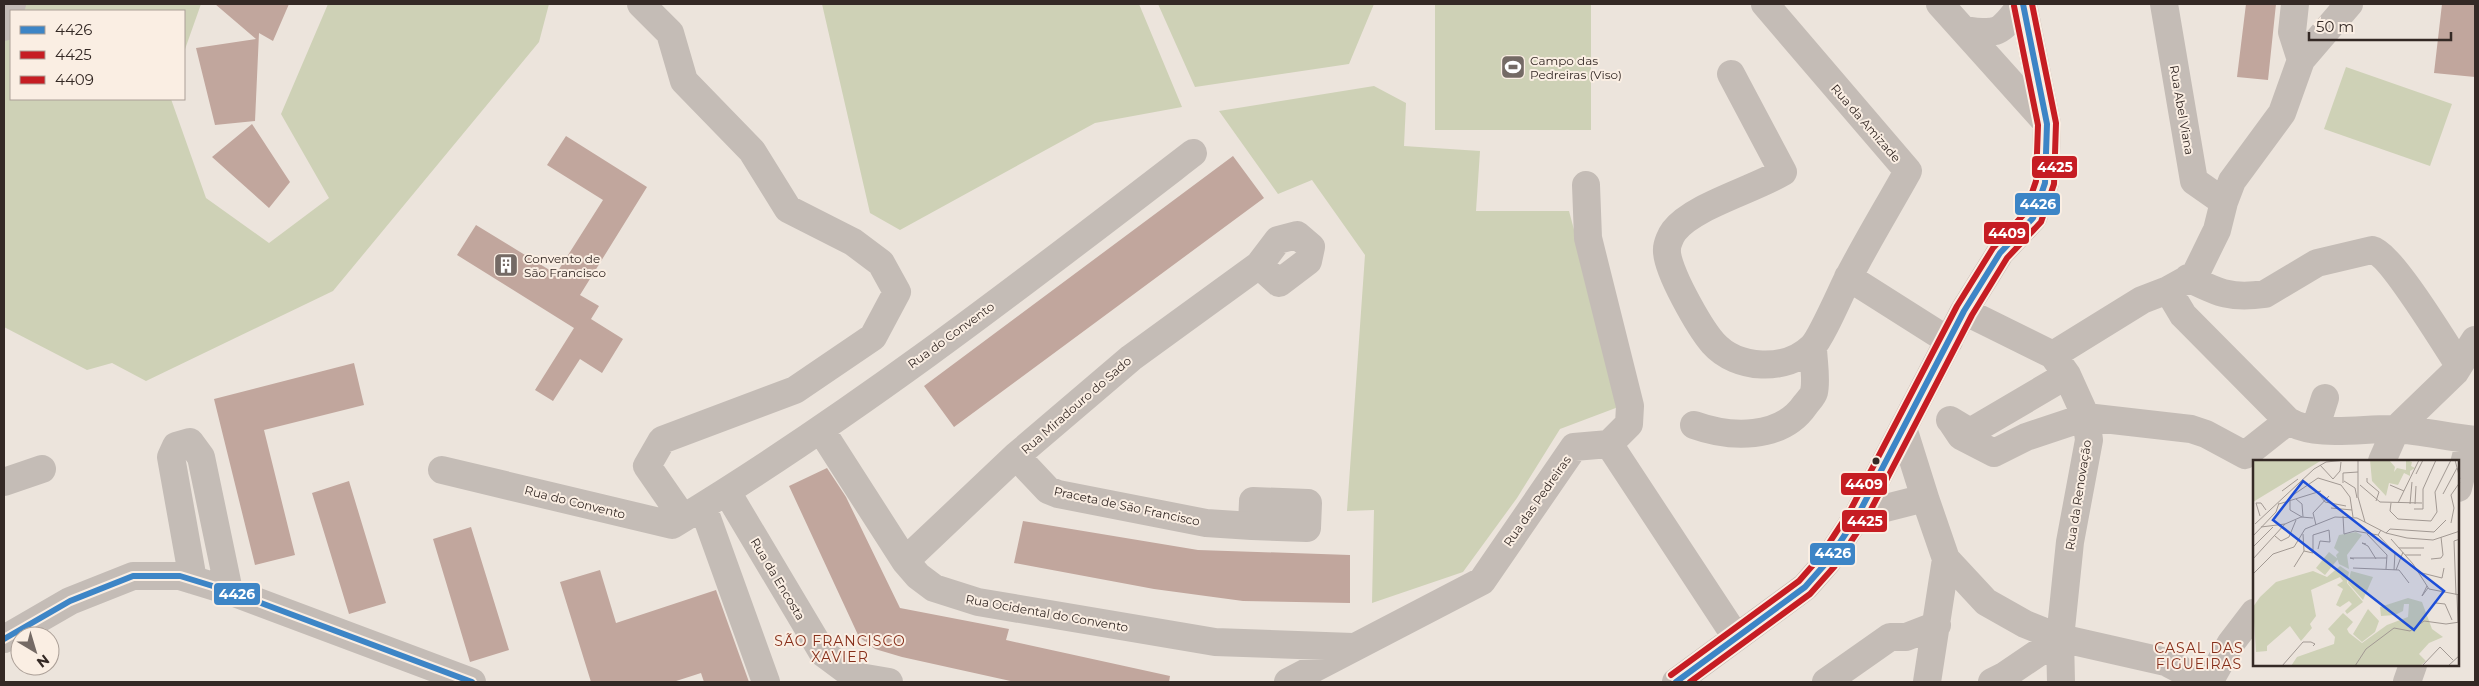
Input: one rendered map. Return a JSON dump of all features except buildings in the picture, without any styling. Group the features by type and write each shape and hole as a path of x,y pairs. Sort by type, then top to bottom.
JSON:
{"street":[{"path":"4,27 12,4"},
{"path":"641,4 670,33 684,81 752,151 788,209 853,242 881,262 897,292 873,338 795,390 662,440 647,466 693,513 766,682"},
{"name":"Rua da Amizade","path":"1765,4 1908,171 1848,278"},
{"path":"1940,4 2047,124"},
{"path":"1964,30 1990,34 2006,25 2022,4"},
{"path":"1676,682 1805,587 1827,562 1858,515 1964,311 2000,253 2033,218 2045,183 2047,124 2022,4"},
{"name":"Rua Abel Viana","path":"2164,4 2194,182 2224,202"},
{"path":"2295,4 2292,32 2301,60"},
{"path":"1916,403 1970,432 2060,365 2142,300 2194,275 2217,230 2224,202 2232,181 2282,113 2301,60 2349,4"},
{"path":"1731,74 1783,172 1762,184 1694,213 1674,232 1667,249 1672,269 1692,312 1714,344 1736,359 1770,366 1793,360 1813,346 1848,278 1949,341"},
{"name":"Rua do Convento","path":"442,470 672,525 727,492 821,430 1193,154"},
{"path":"1586,185 1588,238 1630,406 1630,424 1609,444 1736,637"},
{"path":"2178,284 2232,297 2265,294 2317,263 2372,250 2378,251 2398,274 2459,365"},
{"name":"Rua Miradouro do Sado","path":"905,561 1016,456 1131,358 1259,264"},
{"path":"2178,284 2183,315 2288,421 2296,426 2315,430 2396,429 2472,440 2459,485"},
{"path":"1964,311 2060,365"},
{"path":"2382,460 2396,429 2459,365 2475,340"},
{"path":"1694,425 1713,432 1745,434 1772,430 1799,414 1814,393 1813,346"},
{"name":"Rua da Renovação","path":"2060,365 2086,417 2089,440 2070,542 2060,638 2061,682"},
{"path":"2315,430 2325,398"},
{"path":"1951,421 1961,436 1994,453 2026,437 2086,417 2191,429 2206,434 2245,455 2288,421"},
{"path":"1903,428 1946,559 1986,602 2025,624 2060,638 2166,662 2204,682"},
{"name":"Rua Ocidental do Convento","path":"821,430 905,561 918,576 934,588 978,602 1216,642 1355,647"},
{"path":"193,580 171,457 176,446 190,442 201,457 230,591"},
{"name":"Rua das Pedreiras","path":"1355,647 1482,581 1574,447 1609,444"},
{"name":"Praceta de São Francisco","path":"1016,456 1048,490 1058,494 1206,523 1252,526"},
{"path":"4,482 42,469"},
{"name":"Rua da Encosta","path":"727,492 823,653 854,676 889,682"},
{"path":"1858,515 1925,498"},
{"path":"1927,682 1946,559"},
{"path":"4,639 70,601 133,576 180,576 230,591 440,677 472,682"},
{"path":"2209,682 2231,643 2253,614"},
{"path":"1826,682 1890,637 1906,637 1937,625"},
{"path":"1992,682 2060,638"},
{"path":"1288,682 1355,647"},
{"path":"2407,682 2413,666"}],"green space":[{"path":"4,4 201,4 185,49 185,10 10,10 10,100 171,100 206,198 269,243 329,198 281,114 328,4 549,4 539,42 333,291 146,381 112,363 87,370 4,327"},
{"path":"822,4 1139,4 1182,107 1095,123 900,230 870,213"},
{"path":"1158,4 1374,4 1349,64 1195,87"},
{"name":"Campo das Pedreiras (Viso)","path":"1435,4 1591,4 1591,130 1435,130"},
{"path":"2346,67 2452,104 2430,166 2324,129"},
{"path":"1374,86 1406,103 1404,146 1480,151 1476,211 1569,211 1621,406 1560,429 1517,498 1463,572 1372,603 1374,510 1347,511 1365,255 1312,180 1278,194 1219,111"}],"transit line":[{"name":"4426","path":"1676,682 1805,587 1827,562 1858,515 1964,311 2000,253 2033,218 2045,183 2047,124 2023,4"},
{"name":"4425","path":"1690,682 1810,594 1834,567 1866,519 1972,315 2007,258 2041,222 2054,184 2056,123 2032,4"},
{"name":"4409","path":"1671,675 1799,581 1820,557 1850,511 1957,306 1993,248 2025,213 2036,181 2038,125 2014,6"},
{"name":"4426","path":"4,639 70,601 133,576 180,576 229,591 472,682"}],"place":[{"name":"Campo das Pedreiras (Viso)","path":"1513,67"},
{"name":"Convento de São Francisco","path":"506,265"}],"district":[{"name":"SÃO FRANCISCO XAVIER","path":"840,650"},
{"name":"CASAL DAS FIGUEIRAS","path":"2199,656"}]}
